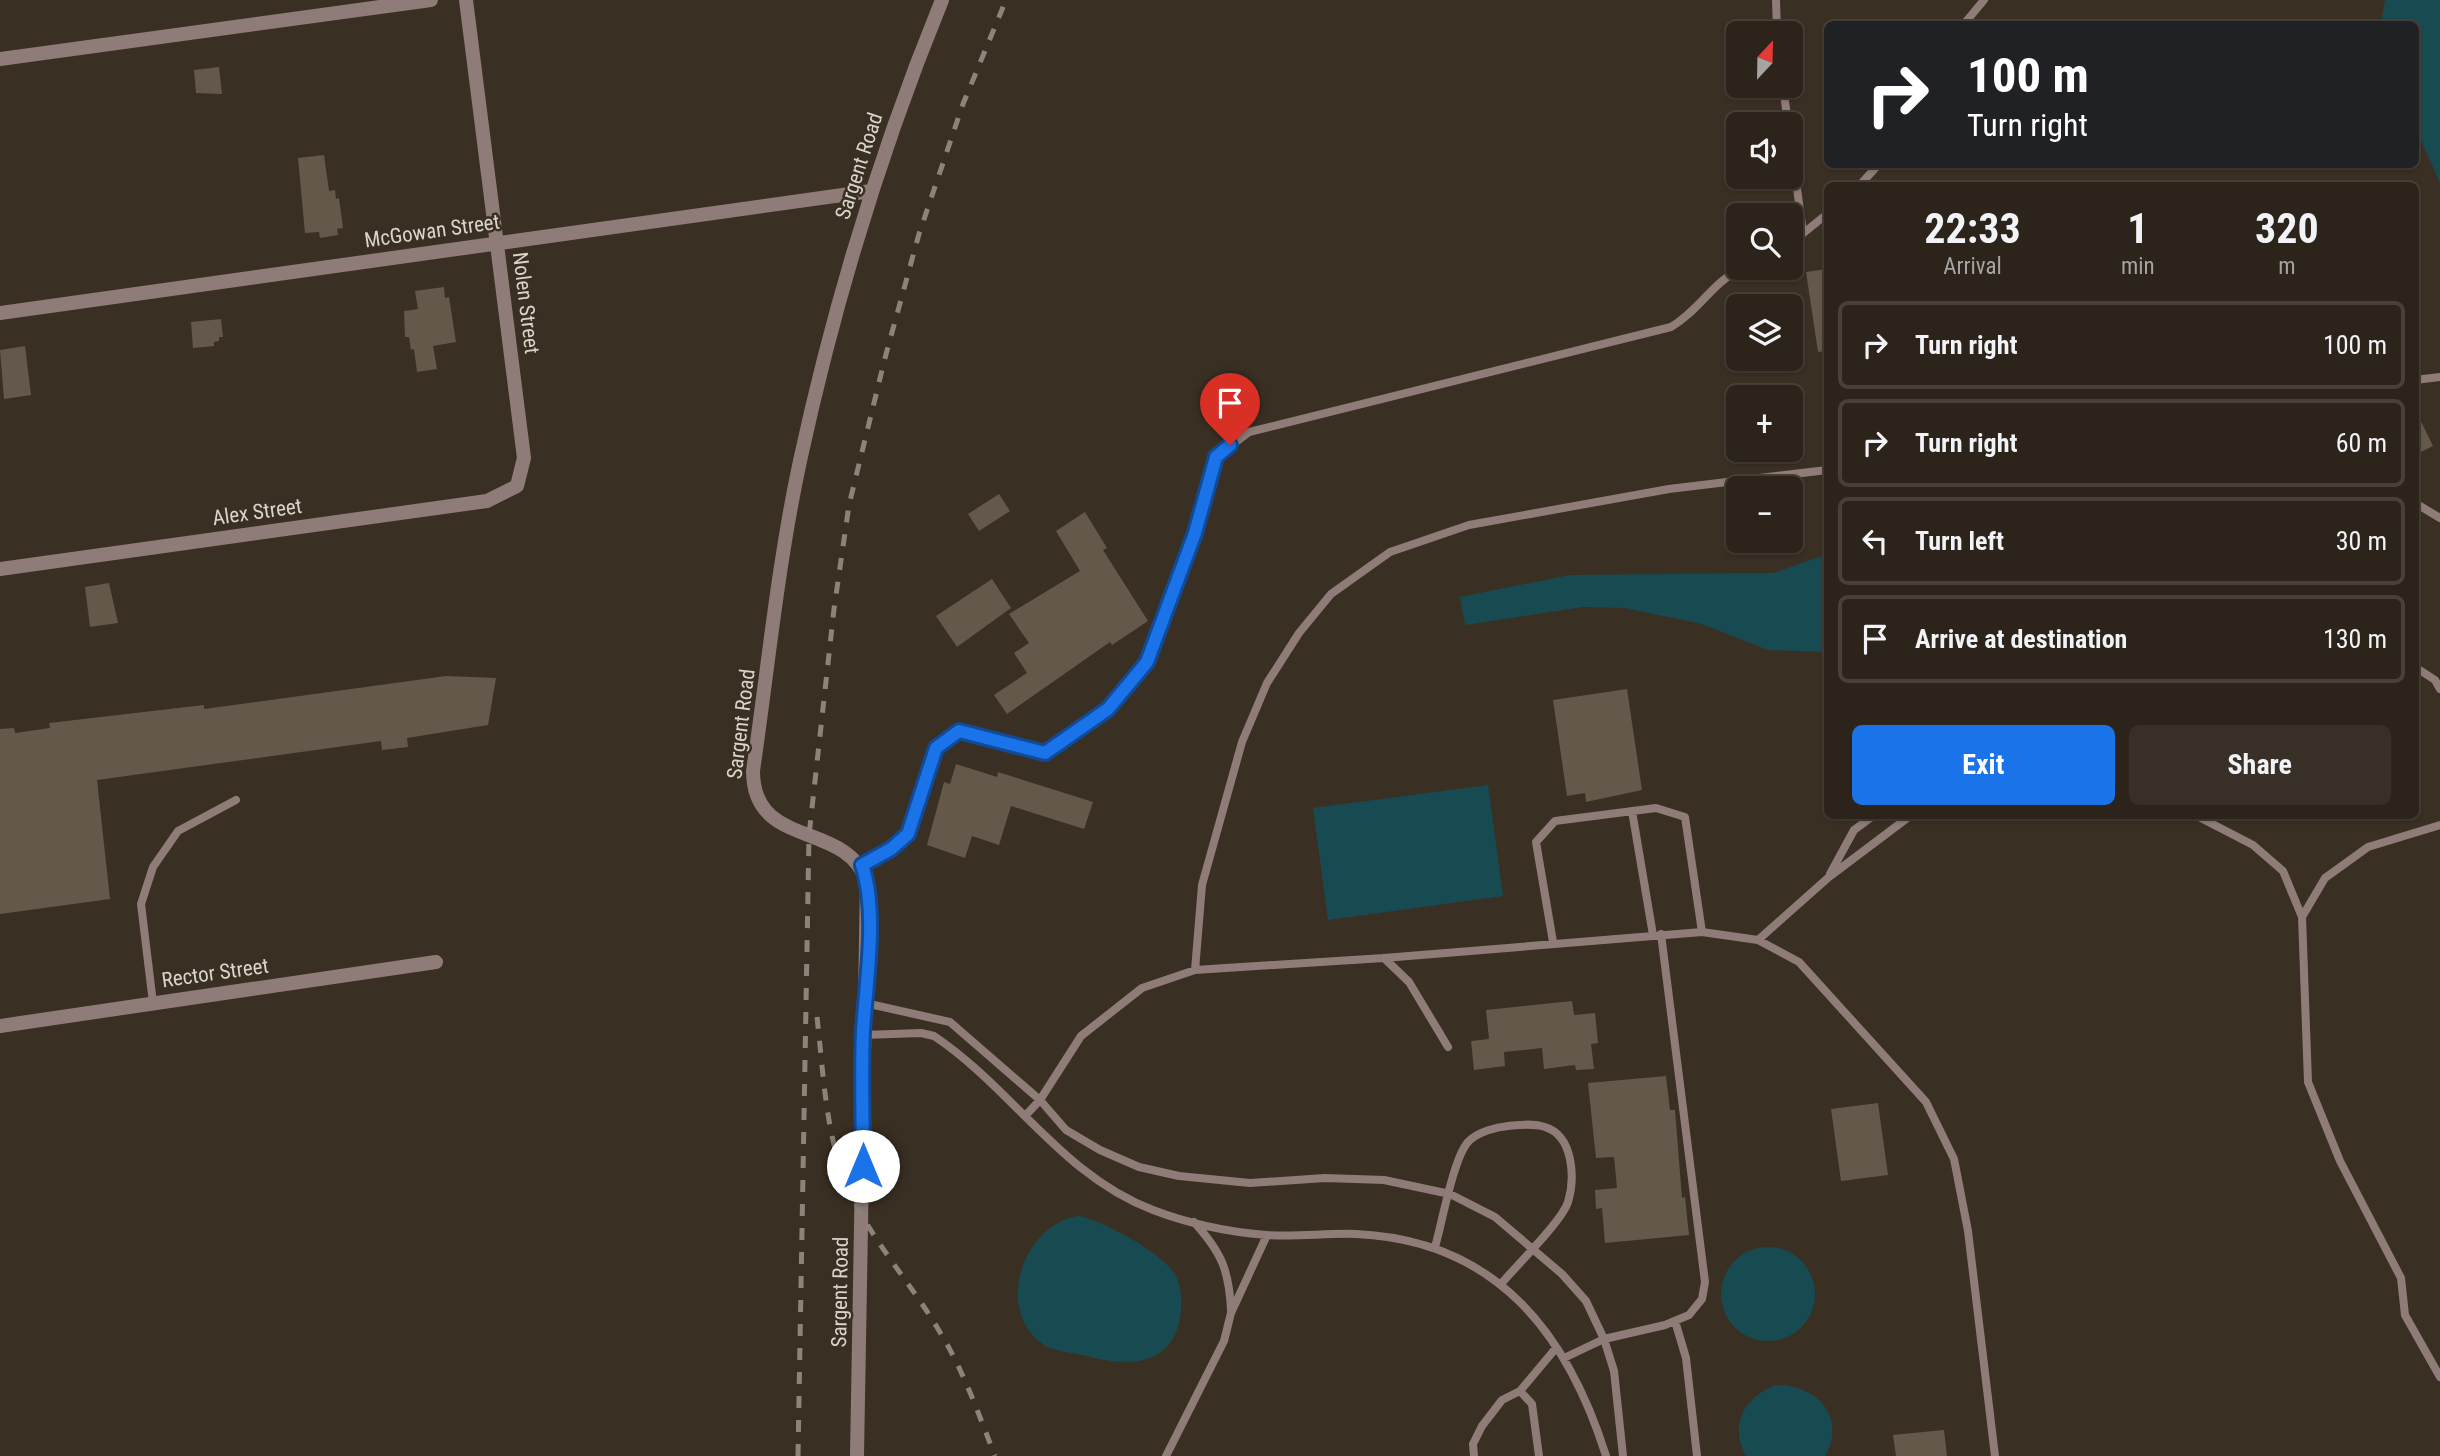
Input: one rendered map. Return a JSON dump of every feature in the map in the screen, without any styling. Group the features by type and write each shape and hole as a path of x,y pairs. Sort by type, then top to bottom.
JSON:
{"street":[{"path":"0,59 431,0"},
{"name":"Nolen Street","path":"466,0 524,458 517,486"},
{"name":"Sargent Road","path":"857,1456 863,1035 869,911 867,882 862,865 848,853 778,821 760,807 753,790 753,771 799,463 829,340 871,191 942,0"},
{"name":"McGowan Street","path":"0,313 871,191"},
{"name":"Alex Street","path":"0,569 488,501 517,486"},
{"name":"Rector Street","path":"0,1026 436,962"}],"lane":[{"path":"1776,0 1777,21"},
{"path":"1967,21 1984,0"},
{"path":"1863,182 1875,168"},
{"path":"1803,232 1824,216"},
{"path":"862,865 891,849 908,834 936,748 959,731 1045,753 1108,709 1147,662 1195,533 1216,457 1230,445 1250,432 1671,327 1688,318 1726,275"},
{"path":"2419,380 2440,377"},
{"path":"1195,970 1202,885 1242,742 1267,683 1299,633 1331,594 1390,552 1469,525 1669,489 1824,470"},
{"path":"2419,505 2440,518"},
{"path":"2419,670 2435,680 2440,689"},
{"path":"153,1003 141,904 153,867 178,831 236,800"},
{"path":"1553,942 1536,842 1555,821 1656,808 1685,817 1702,932"},
{"path":"1564,1358 1604,1339 1689,1315 1702,1299 1705,1282 1657,934 1632,811"},
{"path":"1829,877 1854,830 1869,819"},
{"path":"1758,940 1829,877 1906,819"},
{"path":"2203,819 2253,845 2283,871 2302,917 2308,1082 2340,1161 2401,1278 2405,1315 2440,1377"},
{"path":"2302,917 2325,878 2368,846 2440,825"},
{"path":"1026,1115 1040,1100 1081,1037 1142,988 1195,970 1384,958 1657,934 1702,932 1758,940 1799,962 1926,1102 1954,1159 1968,1231 1995,1456"},
{"path":"1384,958 1409,982 1448,1047"},
{"path":"865,1003 950,1022 1040,1100 1066,1130 1100,1150 1139,1167 1179,1175 1250,1183 1325,1178 1384,1180 1450,1194 1495,1217 1562,1274 1586,1301 1604,1339 1614,1371 1623,1456"},
{"path":"863,1035 921,1033 934,1036 1026,1115 1056,1148 1089,1174 1151,1209 1194,1222 1267,1235 1359,1234 1435,1247 1477,1267 1517,1295 1564,1358 1606,1456"},
{"path":"1435,1247 1460,1155 1469,1140 1495,1127 1548,1127 1561,1140 1570,1155 1572,1186 1567,1206 1501,1284"},
{"path":"1194,1222 1211,1241 1229,1277 1231,1313"},
{"path":"1166,1456 1224,1341 1231,1313 1267,1235"},
{"path":"1675,1321 1686,1358 1697,1456"},
{"path":"1474,1456 1473,1444 1482,1426 1503,1400 1520,1391 1556,1348"},
{"path":"1520,1391 1532,1404 1539,1456"}],"water":[{"path":"2385,0 2440,0 2440,183 2419,136 2419,21 2382,21"},
{"path":"1824,555 1824,652 1768,650 1702,624 1625,608 1583,607 1465,625 1460,597 1570,575 1774,573"},
{"path":"1488,785 1503,896 1328,920 1313,808"},
{"path":"1078,1216 1132,1239 1160,1258 1176,1276 1181,1299 1179,1323 1170,1342 1155,1356 1130,1362 1104,1360 1050,1348 1029,1331 1020,1312 1018,1292 1021,1271 1042,1235 1059,1222"},
{"path":"1768,1247 1786,1251 1801,1261 1811,1276 1815,1294 1811,1312 1801,1327 1786,1337 1768,1341 1750,1337 1735,1327 1725,1312 1721,1294 1725,1276 1735,1261 1750,1251"},
{"path":"1777,1385 1804,1391 1816,1397 1824,1406 1830,1416 1832,1428 1831,1442 1825,1456 1746,1456 1739,1433 1743,1412 1757,1396"}],"building":[{"path":"219,67 222,94 196,93 194,70"},
{"path":"324,155 329,191 335,190 336,199 339,198 343,228 337,229 338,235 320,238 319,232 305,233 298,158"},
{"path":"1824,269 1824,351 1818,352 1806,272"},
{"path":"444,287 445,298 449,297 456,342 433,346 437,369 417,372 414,349 411,350 409,337 405,337 404,311 418,309 415,291"},
{"path":"221,319 223,337 214,342 214,346 193,348 191,322"},
{"path":"25,346 31,395 4,399 0,350"},
{"path":"2419,417 2433,446 2419,453"},
{"path":"999,494 1010,511 979,531 968,514"},
{"path":"1085,512 1107,548 1103,550 1148,621 1112,645 1110,642 1007,714 994,695 1027,673 1014,653 1029,643 1009,614 1080,571 1056,531"},
{"path":"992,579 1011,608 957,647 936,616"},
{"path":"109,583 118,623 90,627 85,587"},
{"path":"446,676 496,678 488,725 407,738 408,747 382,750 381,741 97,780 110,899 0,914 0,729 14,728 15,733 50,728 49,723 204,705 204,709"},
{"path":"1627,689 1642,790 1586,802 1585,793 1567,796 1553,700"},
{"path":"956,764 997,777 998,772 1093,802 1084,829 1011,806 999,845 972,836 965,858 927,845 944,782 950,784"},
{"path":"1572,1001 1574,1015 1595,1013 1598,1043 1591,1044 1594,1069 1576,1070 1575,1065 1544,1069 1542,1048 1504,1052 1505,1066 1474,1070 1471,1041 1489,1039 1486,1010"},
{"path":"1666,1076 1670,1110 1675,1110 1682,1198 1685,1197 1689,1235 1605,1243 1602,1208 1596,1209 1595,1190 1617,1188 1614,1157 1596,1158 1588,1083"},
{"path":"1878,1103 1888,1175 1841,1181 1831,1109"},
{"path":"1944,1430 1947,1456 1896,1456 1893,1435"}],"railway":[{"path":"798,1456 809,835 834,609 849,505 919,234 963,104 1006,0"},
{"path":"817,1017 828,1117 843,1175 863,1218 949,1348 971,1394 995,1456"}],"route":[{"path":"863,1166 863,1035 869,911 867,882 862,865 891,849 908,834 936,748 959,731 1045,753 1108,709 1147,662 1195,533 1216,457 1230,445"}]}
